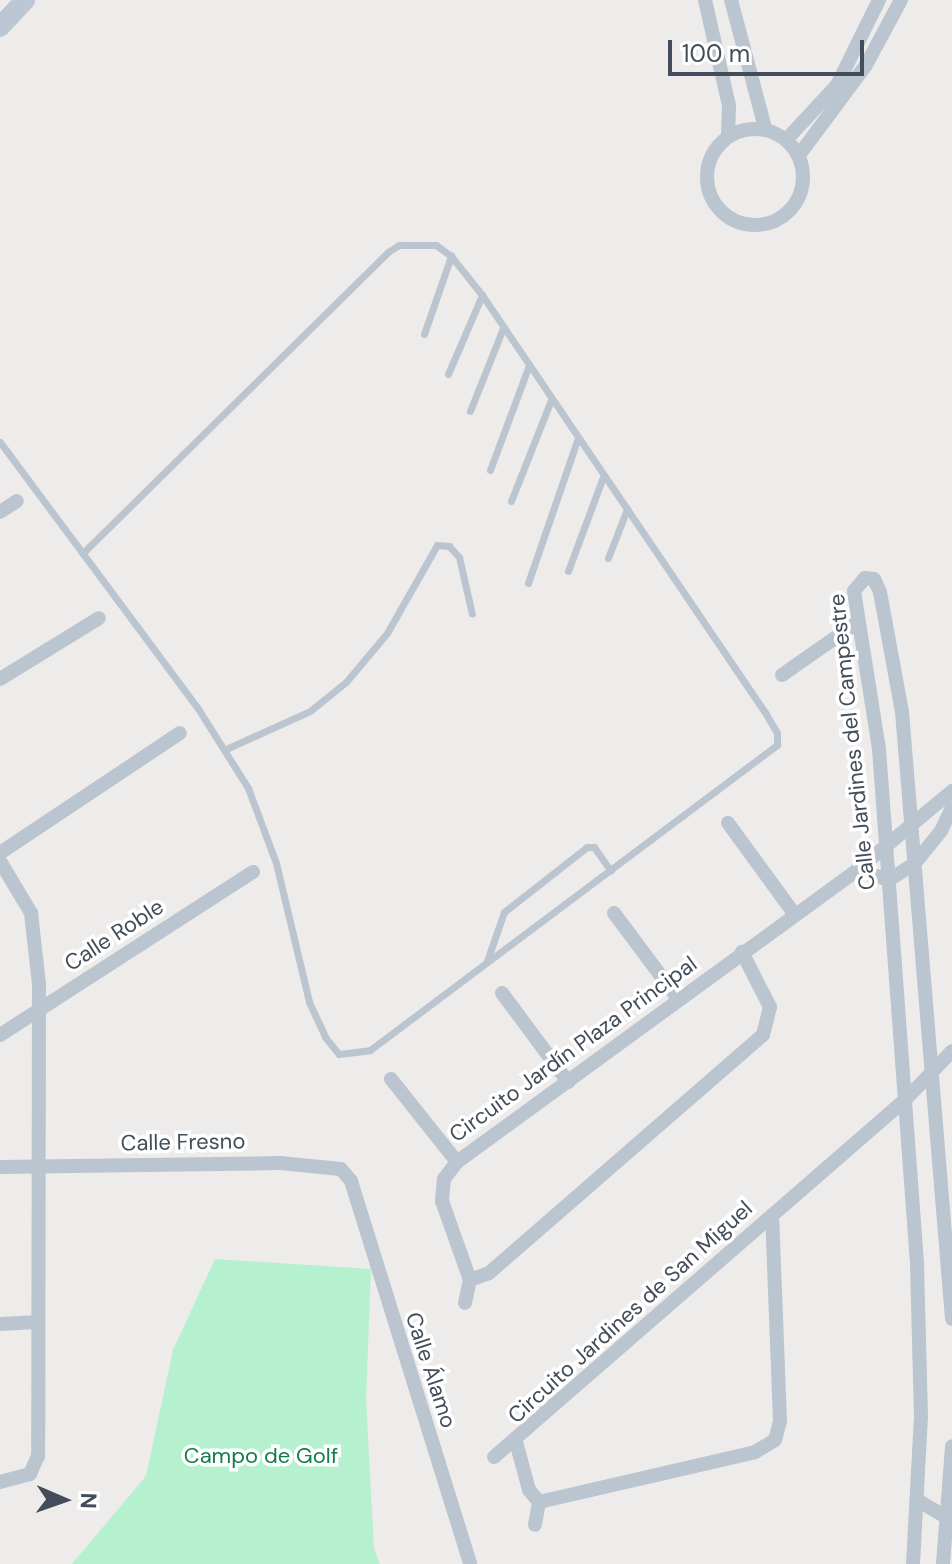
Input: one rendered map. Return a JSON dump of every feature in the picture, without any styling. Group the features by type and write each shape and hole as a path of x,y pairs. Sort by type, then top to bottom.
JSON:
{"street":[{"path":"0,27 25,0"},
{"path":"705,0 729,106 728,136 708,164 709,189 721,211 751,225 776,220 795,204 803,180 799,155 787,139 765,128 728,136"},
{"path":"731,0 765,128"},
{"path":"799,155 866,65 890,2"},
{"path":"787,139 837,85 890,2"},
{"path":"0,512 17,501"},
{"name":"Calle Jardines del Campestre","path":"913,1564 919,1501 921,1353 883,791 858,622 855,587 860,579 872,578 894,656 910,830 945,1064 952,1319"},
{"path":"0,679 99,618"},
{"path":"782,675 858,622"},
{"path":"0,853 180,733"},
{"path":"883,791 908,790"},
{"name":"Circuito Jardín Plaza Principal","path":"470,1280 442,1201 444,1179 457,1162 857,870 910,830 952,791"},
{"path":"857,870 889,880 915,863 941,831 952,807"},
{"path":"728,823 795,915"},
{"path":"0,861 31,913 38,1010 37,1461 30,1474 0,1482"},
{"name":"Calle Roble","path":"0,1035 253,872"},
{"path":"614,913 678,999"},
{"path":"465,1303 470,1280 489,1273 763,1035 770,1007 742,952"},
{"path":"502,993 568,1082"},
{"name":"Circuito Jardines de San Miguel","path":"494,1457 516,1442 945,1064"},
{"path":"391,1079 457,1162"},
{"name":"Calle Fresno","path":"0,1167 331,1165 348,1176 354,1189"},
{"name":"Calle Álamo","path":"354,1189 470,1564"},
{"name":"Circuito Jardines de San Miguel","path":"516,1442 529,1490 539,1502 755,1452 775,1440 780,1421 772,1215"},
{"path":"0,1324 36,1322"},
{"path":"943,1564 950,1519 952,1446"},
{"path":"919,1501 950,1519"},
{"path":"535,1525 539,1502"}],"lane":[{"path":"0,442 226,749 264,825 309,1002 333,1049 347,1056 370,1050 767,757 778,738 482,295 451,256 426,244 399,245 388,252 83,553"},
{"path":"424,334 451,256"},
{"path":"448,374 482,295"},
{"path":"470,411 503,328"},
{"path":"490,470 529,365"},
{"path":"511,501 551,400"},
{"path":"528,583 577,441"},
{"path":"568,571 603,477"},
{"path":"608,558 627,509"},
{"path":"226,749 331,697 387,633 437,545 449,546 459,557 472,614"},
{"path":"486,962 504,912 587,847 594,847 611,871"}],"green space":[{"name":"Campo de Golf","path":"215,1259 371,1269 366,1400 374,1549 380,1564 72,1564 146,1476 173,1350"}]}
